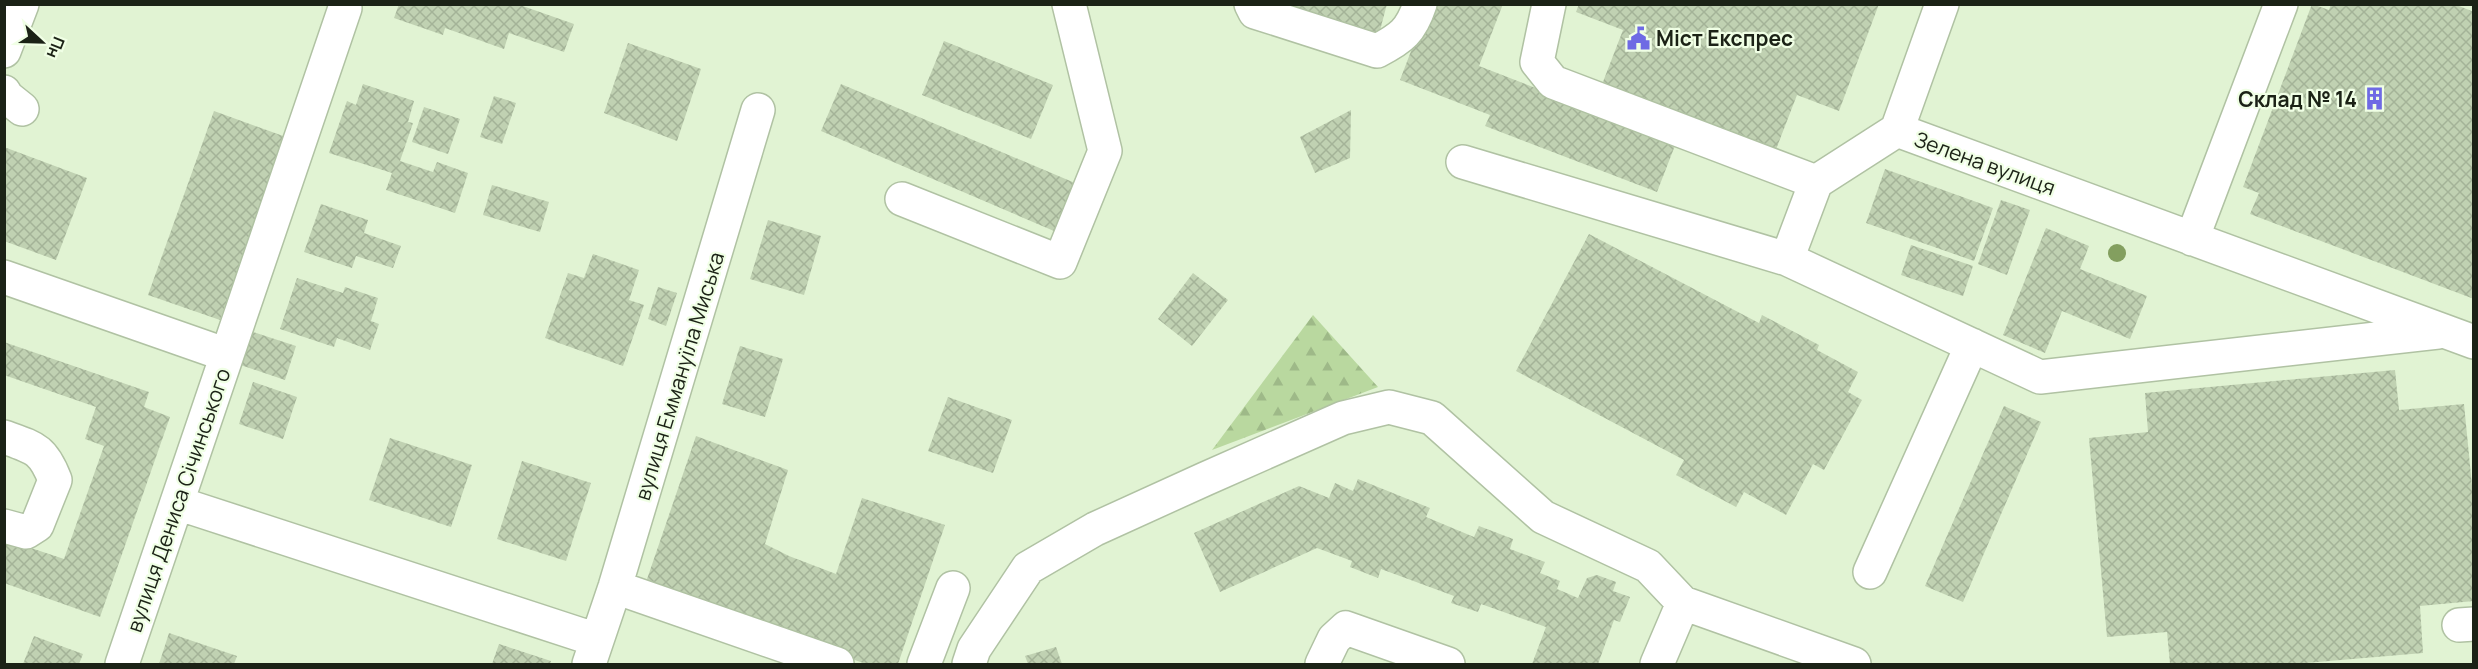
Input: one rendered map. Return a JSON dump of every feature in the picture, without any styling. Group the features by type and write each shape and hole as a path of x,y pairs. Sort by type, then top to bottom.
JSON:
{"street":[{"path":"4,51 22,4"},
{"path":"902,200 1060,262 1105,152 1069,4"},
{"path":"1251,4 1254,12 1377,51 1400,39 1414,23 1420,4"},
{"path":"1549,4 1537,62 1552,82 1816,182 1786,259"},
{"path":"1897,130 1942,4"},
{"path":"2192,239 2281,4"},
{"path":"227,355 345,8"},
{"name":"вулиця Еммануїла Миська","path":"177,503 593,652 615,587 758,110"},
{"name":"Зелена вулиця","path":"1816,182 1897,130 2460,337"},
{"path":"1463,162 1786,259 2040,377 2460,337"},
{"name":"вулиця Дениса Січинського","path":"4,277 227,355 122,664"},
{"path":"1870,572 1972,345"},
{"path":"969,664 975,650 1028,568 1095,529 1343,417 1389,407 1432,418 1543,517 1648,566 1683,603 1854,664"},
{"path":"4,438 30,446 47,458 55,480 38,525 26,532 4,526"},
{"path":"615,587 837,664"},
{"path":"924,664 953,588"},
{"path":"1657,664 1683,603"},
{"path":"1322,664 1334,639 1346,628 1448,664"}],"green space":[{"path":"1313,315 1378,387 1212,450"}],"building":[{"path":"399,4 517,4 574,24 564,52 509,33 504,49 445,28 443,35 394,18"},
{"path":"1269,4 1387,4 1379,34"},
{"path":"1429,4 1503,4 1479,66 1676,143 1657,192 1485,126 1490,115 1400,80"},
{"path":"1579,4 1879,4 1839,111 1797,95 1775,152 1601,87 1623,30 1576,12"},
{"name":"Склад № 14","path":"2312,4 2329,10 2331,4 2454,4 2474,12 2474,299 2250,214 2259,193 2243,187"},
{"path":"944,41 1053,85 1031,139 922,95"},
{"path":"628,43 701,69 677,141 604,113"},
{"path":"363,84 414,101 408,122 413,123 400,161 433,172 437,162 468,173 455,213 386,190 392,173 329,153 347,101 356,105"},
{"path":"841,84 1075,183 1054,231 821,131"},
{"path":"494,96 516,103 502,144 480,137"},
{"path":"424,107 460,119 448,154 412,142"},
{"path":"1351,110 1350,158 1315,173 1300,137"},
{"path":"214,111 286,137 220,320 148,295"},
{"path":"4,147 87,178 56,260 4,241"},
{"path":"1885,169 1993,208 1974,261 1866,223"},
{"path":"492,185 549,202 540,232 483,215"},
{"path":"2001,200 2030,210 2007,275 1978,264"},
{"path":"321,204 368,220 364,233 401,246 393,268 356,256 352,268 304,252"},
{"path":"768,220 821,236 804,295 750,279"},
{"path":"2046,228 2089,246 2080,269 2147,296 2130,339 2062,311 2045,353 2003,335"},
{"path":"1589,234 1759,323 1762,315 1819,345 1817,350 1858,372 1848,392 1862,400 1824,470 1813,464 1786,515 1744,492 1736,507 1676,475 1684,460 1516,371"},
{"path":"1911,245 1973,266 1963,296 1901,275"},
{"path":"593,254 639,270 629,300 644,305 623,366 545,338 568,273 584,278"},
{"path":"1193,273 1228,300 1192,346 1158,319"},
{"path":"297,278 343,293 345,287 378,298 371,321 379,324 370,350 337,338 334,347 280,329"},
{"path":"658,287 677,293 666,326 648,319"},
{"path":"244,329 296,346 285,380 232,362"},
{"path":"4,342 149,392 144,407 170,417 100,617 4,583 4,539 64,559 104,446 85,439 96,407 4,375"},
{"path":"740,346 783,359 765,417 722,404"},
{"path":"2395,370 2399,410 2464,404 2474,506 2474,601 2420,606 2423,653 2294,664 2170,664 2167,632 2107,637 2089,438 2148,432 2145,393"},
{"path":"253,382 297,397 283,439 239,424"},
{"path":"948,397 1012,420 993,473 928,451"},
{"path":"2004,406 2041,422 1963,602 1925,586"},
{"path":"696,436 788,470 765,544 836,574 862,498 945,525 898,664 866,664 645,585"},
{"path":"390,438 472,465 451,527 369,500"},
{"path":"522,461 591,483 566,561 497,539"},
{"path":"1358,479 1430,508 1426,517 1474,537 1479,526 1513,539 1510,549 1545,562 1540,573 1560,581 1557,589 1578,598 1587,578 1597,575 1616,582 1613,591 1630,597 1620,622 1614,620 1598,664 1532,664 1546,627 1481,604 1478,612 1451,603 1454,596 1381,569 1378,578 1350,567 1352,561 1317,548 1220,592 1194,533 1299,486 1329,498 1335,483 1353,491"},
{"path":"169,633 237,656 234,664 159,664"},
{"path":"34,636 83,654 79,664 23,664"},
{"path":"499,644 551,661 550,664 492,664"},
{"path":"1056,647 1062,664 1028,664 1025,656"}],"place":[{"name":"Міст Експрес","path":"1638,38"},
{"name":"Склад № 14","path":"2375,99"}]}
